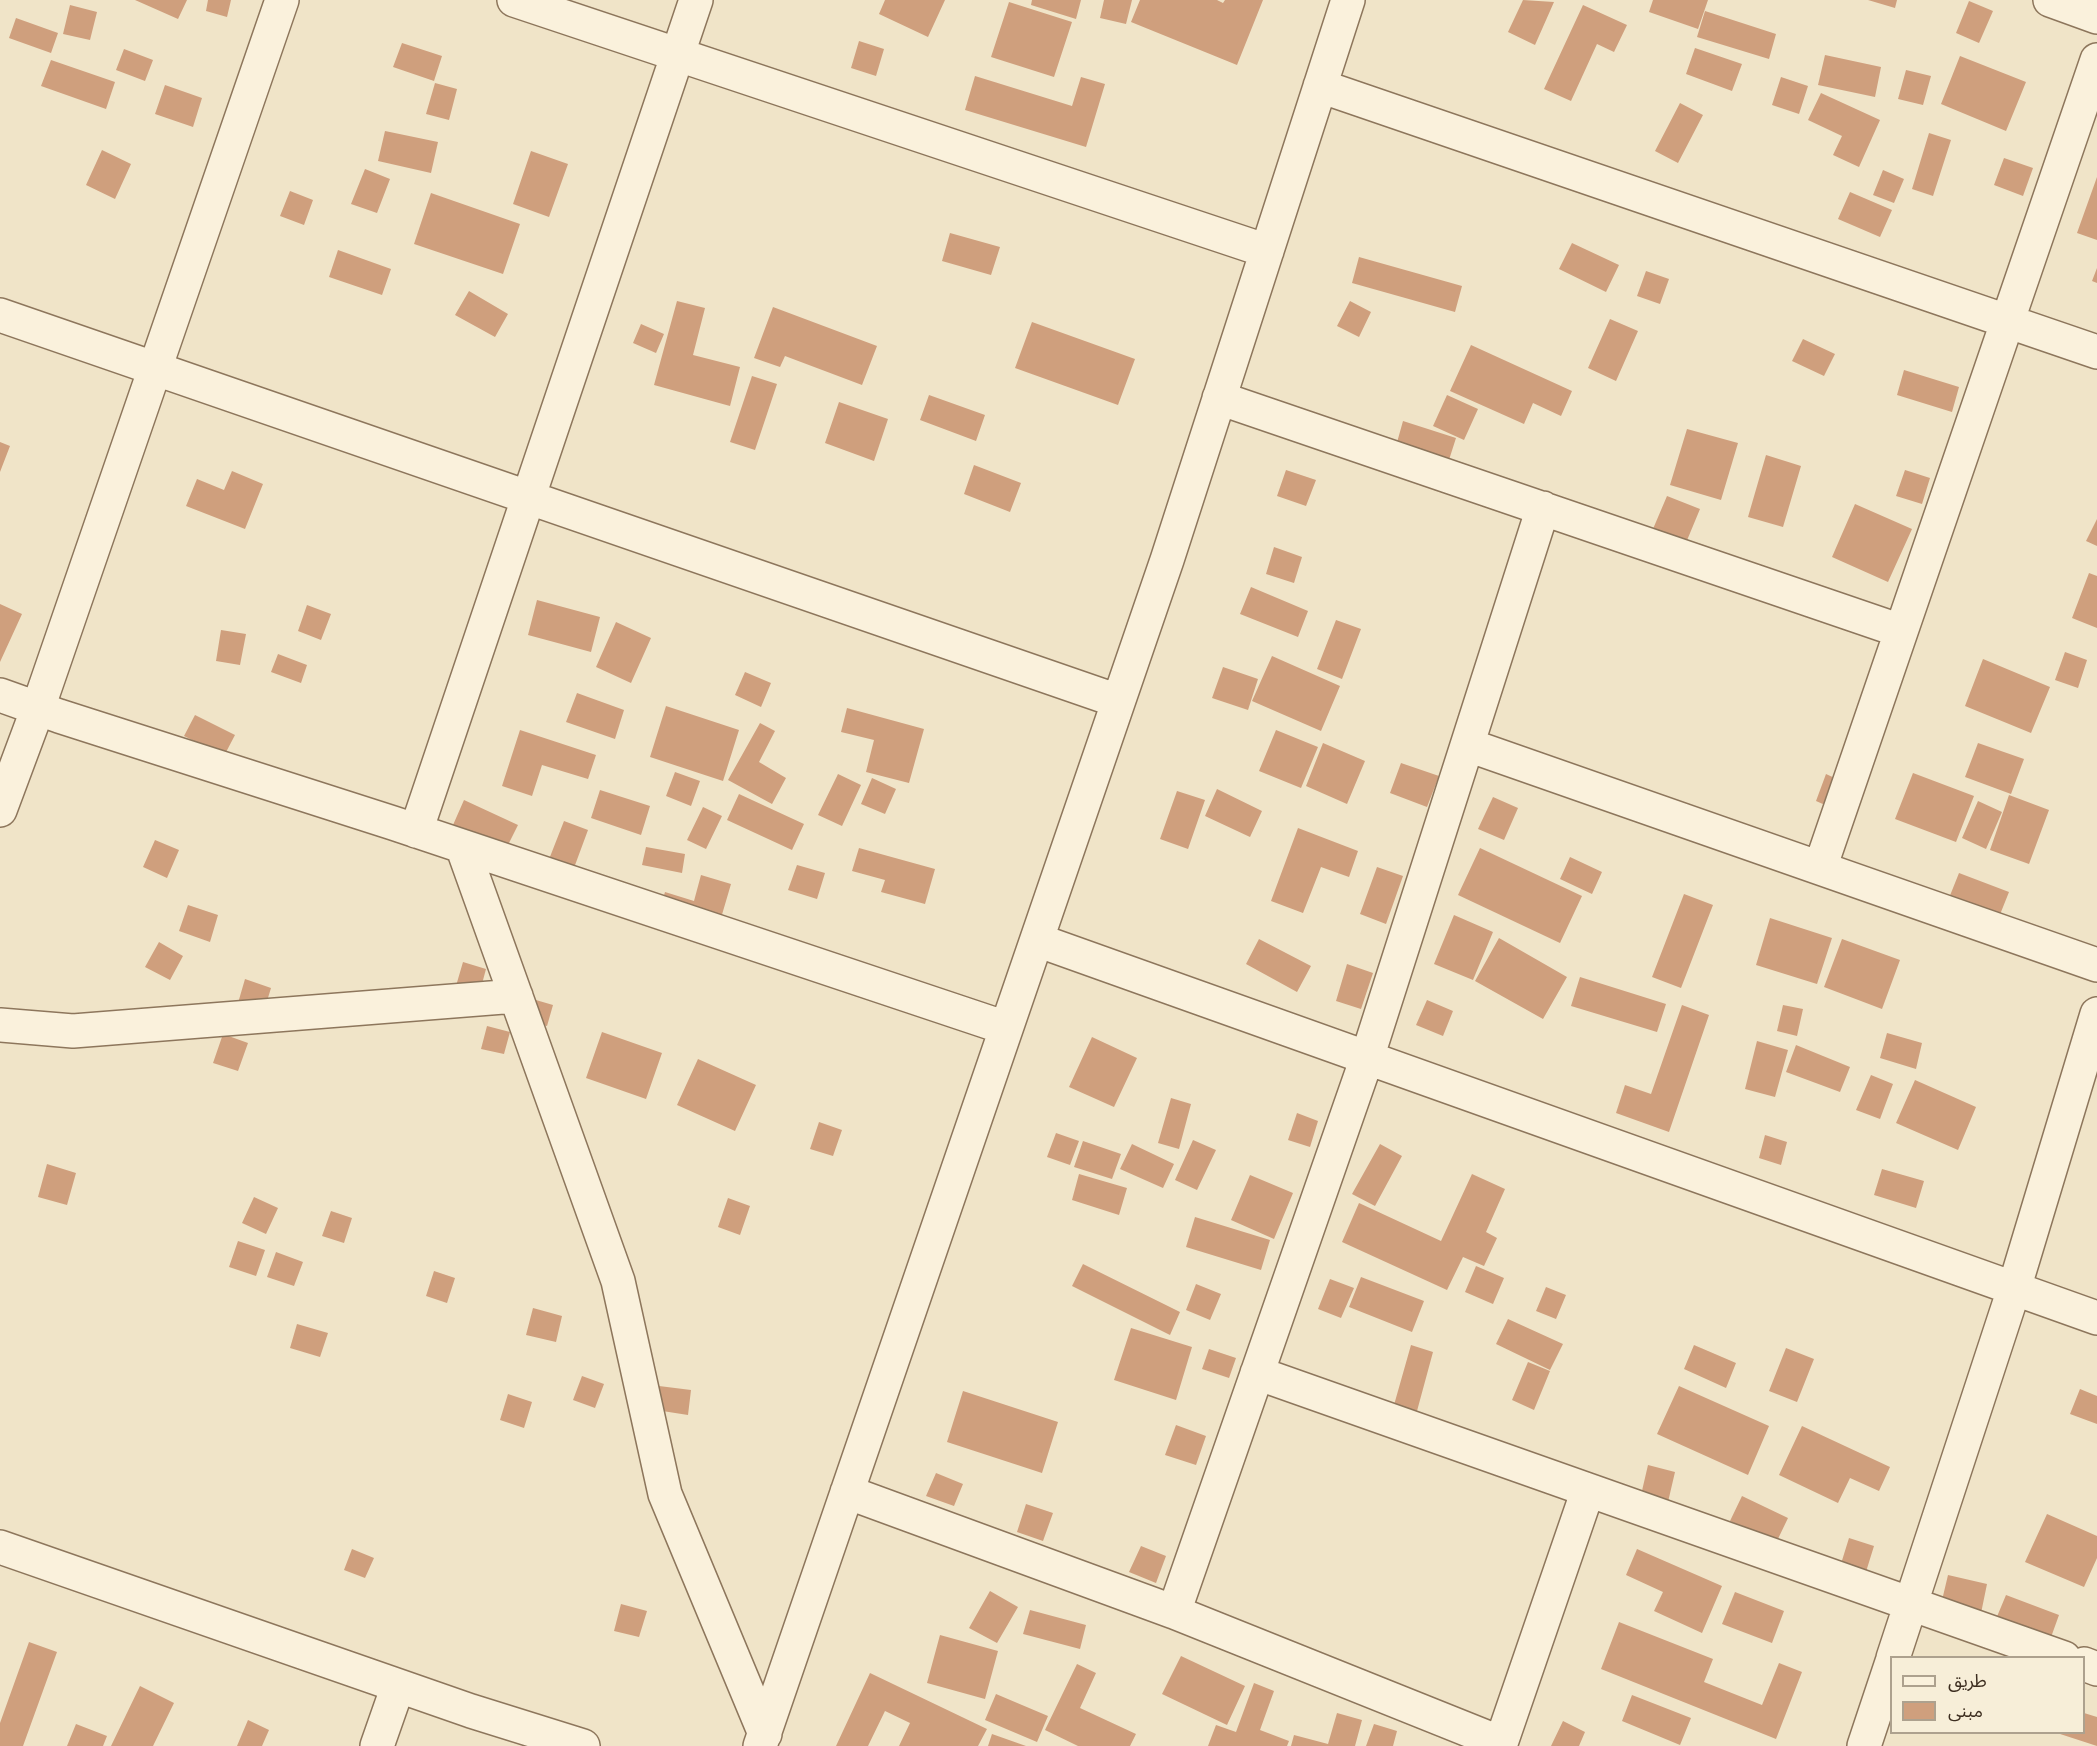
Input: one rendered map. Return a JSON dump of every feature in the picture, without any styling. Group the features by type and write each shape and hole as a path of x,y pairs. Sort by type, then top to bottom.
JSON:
{"street":[{"path":"0,810 38,708 282,0"},
{"path":"514,0 1267,252"},
{"path":"416,831 696,0"},
{"path":"762,1740 1118,701 1348,0"},
{"path":"2050,0 2097,17"},
{"path":"1820,868 2008,322 2090,103 2097,60"},
{"path":"1320,86 2097,352"},
{"path":"0,315 1118,701"},
{"path":"1219,398 1901,631"},
{"path":"1174,1612 1368,1058 1543,508"},
{"path":"0,695 462,846 1006,1028"},
{"path":"1468,745 2097,965"},
{"path":"462,846 618,1281 665,1494 762,1740"},
{"path":"1036,940 2097,1318"},
{"path":"0,1025 73,1031 516,996"},
{"path":"1893,1656 2014,1289 2097,1014"},
{"path":"1257,1373 2058,1656"},
{"path":"847,1492 1174,1612 1500,1744 1588,1490"},
{"path":"0,1547 471,1711 583,1746"},
{"path":"1864,1746 1890,1666"},
{"path":"378,1746 398,1686"}],"building":[{"path":"135,0 187,0 178,19"},
{"path":"208,0 231,0 227,17 206,11"},
{"path":"885,0 945,0 928,37 879,14"},
{"path":"1032,0 1081,0 1076,19 1031,5"},
{"path":"1104,0 1132,0 1126,24 1100,18"},
{"path":"1140,0 1217,0 1223,3 1225,0 1263,0 1237,65 1131,22"},
{"path":"1523,0 1554,2 1535,45 1508,32"},
{"path":"1653,0 1708,0 1698,29 1649,12"},
{"path":"1868,0 1897,0 1895,8"},
{"path":"1969,1 1993,11 1979,43 1956,33"},
{"path":"1009,2 1072,22 1054,77 991,57"},
{"path":"70,5 97,12 90,40 63,34"},
{"path":"1583,5 1627,25 1614,52 1597,44 1571,101 1544,89"},
{"path":"1705,11 1776,34 1769,59 1697,37"},
{"path":"16,18 58,33 51,53 9,38"},
{"path":"859,41 884,49 876,76 851,68"},
{"path":"402,43 442,56 434,81 393,67"},
{"path":"1695,48 1742,64 1732,91 1686,74"},
{"path":"124,49 153,60 145,81 116,70"},
{"path":"1825,55 1881,67 1875,97 1818,85"},
{"path":"1960,56 2026,82 2006,131 1941,104"},
{"path":"51,60 115,82 106,109 41,86"},
{"path":"1906,70 1931,76 1923,105 1898,99"},
{"path":"975,76 1072,106 1081,77 1105,84 1086,147 965,110"},
{"path":"1781,77 1808,86 1799,114 1772,105"},
{"path":"435,83 457,89 449,120 426,114"},
{"path":"165,85 202,98 193,127 155,114"},
{"path":"1821,93 1880,120 1859,167 1833,155 1842,136 1808,120"},
{"path":"1680,103 1703,115 1678,163 1655,151"},
{"path":"385,131 438,142 431,173 378,161"},
{"path":"1929,133 1951,140 1933,196 1912,189"},
{"path":"102,150 131,164 115,199 86,185"},
{"path":"531,151 568,164 549,217 513,204"},
{"path":"2004,158 2033,168 2023,196 1994,185"},
{"path":"365,169 390,179 377,213 351,204"},
{"path":"1883,170 1904,179 1894,203 1873,195"},
{"path":"2097,177 2097,240 2077,233"},
{"path":"290,191 313,200 304,225 280,216"},
{"path":"1850,192 1892,210 1880,237 1838,219"},
{"path":"431,193 520,224 503,274 414,244"},
{"path":"950,233 1000,247 991,275 942,261"},
{"path":"1572,243 1619,265 1606,292 1559,269"},
{"path":"338,250 391,269 382,295 329,277"},
{"path":"1359,257 1462,286 1455,312 1352,283"},
{"path":"2097,268 2097,283 2092,281"},
{"path":"1646,271 1669,279 1660,304 1637,296"},
{"path":"469,291 508,314 495,337 455,315"},
{"path":"677,301 705,308 693,355 740,367 730,406 654,385"},
{"path":"1350,301 1371,312 1359,337 1337,326"},
{"path":"773,307 877,346 862,385 785,356 780,367 754,358"},
{"path":"1610,319 1638,331 1616,381 1588,368"},
{"path":"1032,322 1135,359 1118,405 1015,368"},
{"path":"641,324 664,334 656,353 633,343"},
{"path":"1803,339 1835,354 1824,376 1792,361"},
{"path":"1471,345 1572,391 1561,416 1533,403 1524,424 1450,391"},
{"path":"1904,370 1959,387 1952,412 1897,395"},
{"path":"752,376 777,384 755,450 730,442"},
{"path":"929,395 985,415 976,441 920,420"},
{"path":"1447,395 1478,409 1464,440 1433,426"},
{"path":"839,402 888,419 874,461 825,443"},
{"path":"1403,421 1456,438 1448,463 1396,446"},
{"path":"1687,429 1738,443 1721,500 1670,485"},
{"path":"0,442 10,446 0,472"},
{"path":"1766,455 1801,466 1783,527 1748,517"},
{"path":"974,465 1021,483 1010,512 964,494"},
{"path":"1286,470 1316,480 1306,506 1277,496"},
{"path":"1905,470 1930,478 1922,504 1896,496"},
{"path":"232,471 263,484 245,529 186,506 197,479 224,490"},
{"path":"1667,496 1700,509 1683,550 1650,536"},
{"path":"1855,504 1912,529 1888,582 1832,557"},
{"path":"2097,519 2097,546 2086,541"},
{"path":"1274,547 1302,557 1294,583 1266,574"},
{"path":"2089,573 2097,576 2097,628 2072,618"},
{"path":"1251,587 1308,611 1298,637 1240,614"},
{"path":"537,600 600,617 591,652 528,635"},
{"path":"0,604 22,614 0,662"},
{"path":"307,605 331,614 321,640 298,631"},
{"path":"1336,620 1361,629 1342,679 1317,669"},
{"path":"616,622 651,638 631,683 596,667"},
{"path":"221,630 246,634 240,665 216,661"},
{"path":"2065,652 2087,660 2078,688 2055,680"},
{"path":"278,654 307,665 301,683 271,672"},
{"path":"1272,656 1340,686 1321,731 1252,701"},
{"path":"1983,659 2050,687 2031,733 1965,706"},
{"path":"1223,667 1258,679 1248,710 1212,698"},
{"path":"745,672 771,683 761,707 735,695"},
{"path":"577,693 624,710 615,739 566,722"},
{"path":"666,706 739,730 723,781 650,757"},
{"path":"847,708 924,729 909,783 866,772 874,740 841,732"},
{"path":"195,715 235,735 224,756 184,736"},
{"path":"760,723 775,731 759,762 786,778 772,804 728,780"},
{"path":"520,730 596,755 588,779 542,765 532,796 502,786"},
{"path":"1276,730 1318,747 1301,788 1259,771"},
{"path":"1323,743 1365,761 1347,804 1306,786"},
{"path":"1978,743 2024,759 2011,794 1965,777"},
{"path":"1401,763 1439,776 1427,807 1390,793"},
{"path":"675,772 700,781 691,806 666,796"},
{"path":"1913,773 1974,796 1956,842 1895,819"},
{"path":"838,774 861,785 842,826 818,815"},
{"path":"1826,774 1852,786 1841,812 1816,801"},
{"path":"872,778 896,789 885,814 861,804"},
{"path":"1217,789 1262,811 1250,837 1205,816"},
{"path":"600,790 650,806 641,835 591,818"},
{"path":"1177,791 1205,800 1188,849 1160,839"},
{"path":"739,794 804,824 792,850 727,820"},
{"path":"2009,795 2049,810 2029,864 1990,850"},
{"path":"1493,797 1518,808 1504,840 1478,829"},
{"path":"464,800 518,825 506,849 453,825"},
{"path":"1978,801 2002,812 1986,849 1962,838"},
{"path":"703,807 722,816 706,849 687,840"},
{"path":"564,821 588,830 571,876 546,867"},
{"path":"1298,828 1358,851 1349,877 1321,867 1303,913 1271,901"},
{"path":"155,840 179,850 167,878 143,867"},
{"path":"646,847 685,854 682,873 642,865"},
{"path":"859,848 935,869 925,904 881,892 885,880 852,871"},
{"path":"1480,848 1582,896 1560,943 1458,895"},
{"path":"1570,857 1602,872 1592,894 1560,879"},
{"path":"797,865 825,873 817,899 788,890"},
{"path":"1377,867 1403,876 1386,924 1360,914"},
{"path":"1959,873 2009,892 1999,917 1949,898"},
{"path":"701,875 731,884 721,918 655,925 665,892 694,901"},
{"path":"1684,894 1713,905 1681,988 1652,977"},
{"path":"188,905 218,915 210,942 179,931"},
{"path":"1454,915 1493,932 1473,980 1434,964"},
{"path":"1770,918 1832,938 1817,984 1756,965"},
{"path":"1499,938 1567,977 1543,1019 1475,981"},
{"path":"1259,939 1311,966 1297,992 1246,964"},
{"path":"1842,939 1900,960 1882,1009 1824,987"},
{"path":"159,942 183,956 170,980 145,967"},
{"path":"463,962 486,969 475,1010 451,1003"},
{"path":"1347,964 1373,973 1361,1009 1336,1001"},
{"path":"1580,977 1666,1004 1657,1032 1571,1006"},
{"path":"245,979 271,988 264,1011 238,1003"},
{"path":"529,998 553,1005 547,1026 523,1020"},
{"path":"1427,1000 1453,1011 1443,1036 1416,1025"},
{"path":"1682,1005 1709,1015 1669,1132 1616,1113 1625,1085 1651,1094"},
{"path":"1783,1005 1803,1009 1797,1036 1777,1031"},
{"path":"487,1026 510,1032 504,1054 481,1049"},
{"path":"602,1032 662,1053 646,1099 586,1078"},
{"path":"1887,1033 1922,1043 1916,1069 1880,1058"},
{"path":"223,1034 248,1043 238,1071 213,1063"},
{"path":"1092,1037 1137,1058 1114,1107 1069,1087"},
{"path":"1757,1041 1788,1050 1775,1097 1745,1089"},
{"path":"1796,1045 1850,1067 1840,1092 1786,1072"},
{"path":"698,1059 756,1085 735,1131 677,1105"},
{"path":"1871,1075 1893,1084 1880,1119 1856,1110"},
{"path":"1915,1080 1976,1107 1958,1150 1896,1123"},
{"path":"1171,1098 1191,1104 1179,1149 1158,1143"},
{"path":"1297,1113 1318,1121 1310,1147 1288,1140"},
{"path":"819,1122 842,1130 833,1156 810,1149"},
{"path":"1056,1133 1079,1141 1070,1165 1047,1157"},
{"path":"1765,1135 1787,1142 1781,1165 1759,1158"},
{"path":"1193,1140 1216,1150 1197,1190 1175,1180"},
{"path":"1083,1141 1121,1154 1112,1179 1074,1167"},
{"path":"1132,1144 1174,1164 1163,1188 1120,1169"},
{"path":"1380,1144 1402,1156 1375,1206 1352,1194"},
{"path":"47,1164 76,1173 67,1205 38,1197"},
{"path":"1882,1169 1924,1181 1916,1208 1874,1195"},
{"path":"1079,1174 1127,1188 1119,1215 1072,1200"},
{"path":"1472,1174 1505,1189 1486,1232 1497,1238 1484,1266 1463,1257 1447,1290 1342,1242 1359,1203 1441,1241"},
{"path":"1250,1175 1293,1193 1274,1239 1231,1220"},
{"path":"254,1197 278,1208 266,1234 242,1223"},
{"path":"728,1198 750,1206 740,1235 718,1227"},
{"path":"331,1211 352,1218 344,1243 322,1236"},
{"path":"1195,1217 1270,1240 1261,1270 1186,1247"},
{"path":"238,1241 265,1250 256,1276 229,1267"},
{"path":"276,1252 303,1262 294,1286 267,1277"},
{"path":"1083,1264 1180,1312 1170,1335 1072,1286"},
{"path":"1476,1266 1504,1278 1493,1304 1465,1292"},
{"path":"434,1271 455,1278 447,1303 426,1296"},
{"path":"1361,1277 1424,1301 1412,1332 1349,1307"},
{"path":"1330,1279 1354,1288 1341,1318 1318,1309"},
{"path":"1196,1284 1221,1294 1210,1320 1186,1310"},
{"path":"1546,1287 1566,1295 1556,1319 1536,1311"},
{"path":"533,1308 562,1316 556,1342 526,1335"},
{"path":"1508,1319 1563,1344 1550,1370 1496,1344"},
{"path":"297,1324 328,1333 320,1357 290,1348"},
{"path":"1131,1328 1192,1347 1176,1400 1114,1380"},
{"path":"1411,1345 1433,1352 1417,1411 1394,1405"},
{"path":"1694,1345 1736,1363 1726,1388 1684,1369"},
{"path":"1786,1348 1814,1359 1797,1402 1769,1391"},
{"path":"1209,1349 1236,1358 1229,1378 1202,1369"},
{"path":"1528,1362 1550,1371 1534,1410 1512,1400"},
{"path":"582,1376 604,1384 595,1408 573,1400"},
{"path":"659,1386 691,1390 688,1415 656,1410"},
{"path":"1679,1386 1769,1426 1748,1475 1657,1434"},
{"path":"2080,1389 2097,1396 2097,1424 2070,1414"},
{"path":"963,1391 1058,1422 1042,1473 947,1442"},
{"path":"508,1394 532,1402 524,1428 500,1420"},
{"path":"1176,1425 1206,1436 1196,1465 1165,1455"},
{"path":"1802,1426 1890,1467 1879,1491 1850,1478 1838,1503 1779,1475"},
{"path":"1648,1465 1675,1472 1668,1502 1641,1495"},
{"path":"936,1473 963,1484 954,1506 926,1496"},
{"path":"1742,1496 1788,1518 1776,1543 1730,1521"},
{"path":"1026,1504 1053,1513 1043,1541 1017,1532"},
{"path":"2047,1514 2097,1536 2097,1558 2084,1587 2025,1562"},
{"path":"1849,1538 1874,1546 1865,1575 1840,1567"},
{"path":"1141,1546 1166,1556 1156,1583 1129,1572"},
{"path":"352,1549 374,1558 365,1578 344,1570"},
{"path":"1637,1549 1722,1586 1702,1633 1654,1611 1663,1592 1626,1575"},
{"path":"1948,1575 1987,1584 1979,1623 1939,1613"},
{"path":"990,1591 1018,1607 997,1643 969,1628"},
{"path":"1735,1592 1784,1611 1772,1643 1722,1624"},
{"path":"2006,1595 2059,1615 2050,1640 1996,1619"},
{"path":"621,1604 647,1611 639,1637 614,1631"},
{"path":"1030,1610 1086,1625 1080,1649 1023,1634"},
{"path":"1619,1622 1713,1659 1704,1682 1762,1705 1779,1663 1802,1672 1776,1739 1601,1669"},
{"path":"940,1635 998,1651 985,1699 927,1683"},
{"path":"29,1642 57,1652 23,1746 0,1746 0,1723"},
{"path":"1181,1656 1245,1686 1227,1725 1162,1694"},
{"path":"1077,1664 1096,1673 1080,1708 1136,1734 1130,1746 1078,1746 1045,1730"},
{"path":"870,1673 987,1729 978,1746 899,1746 910,1723 885,1711 868,1746 836,1746"},
{"path":"1254,1683 1274,1691 1260,1730 1289,1741 1287,1746 1208,1746 1216,1725 1236,1732"},
{"path":"140,1686 174,1703 153,1746 111,1746"},
{"path":"996,1694 1048,1716 1037,1742 985,1720"},
{"path":"1632,1695 1691,1718 1680,1745 1622,1721"},
{"path":"1337,1713 1362,1720 1355,1746 1291,1746 1294,1735 1328,1744"},
{"path":"2085,1713 2097,1717 2097,1746 2060,1734 2085,1734"},
{"path":"248,1720 269,1730 262,1746 237,1746"},
{"path":"1563,1721 1585,1732 1579,1746 1551,1746"},
{"path":"76,1724 107,1736 103,1746 67,1746"},
{"path":"1374,1724 1397,1731 1393,1746 1366,1746"},
{"path":"992,1734 1026,1746 988,1746"}]}
